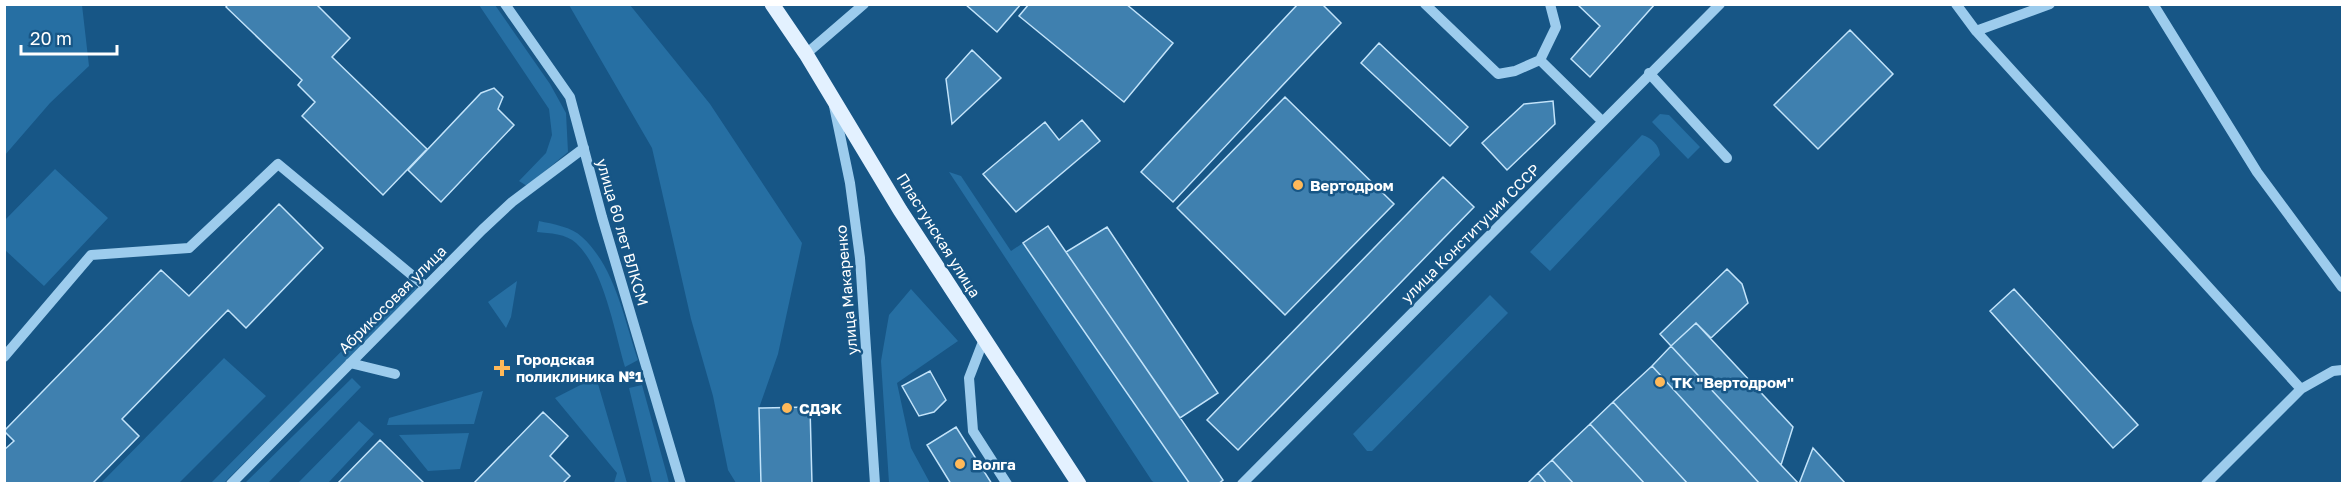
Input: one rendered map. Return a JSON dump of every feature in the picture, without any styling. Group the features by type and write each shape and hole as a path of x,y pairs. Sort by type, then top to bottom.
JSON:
{"main road":[{"name":"Пластунская улица","path":"772,4 806,54 900,210 1079,483"}],"street":[{"name":"улица 60 лет ВЛКСМ","path":"505,4 570,97 681,483"},
{"path":"806,54 864,4"},
{"path":"1425,4 1498,74 1515,71 1540,60 1556,27 1550,4"},
{"name":"улица Конституции СССР","path":"1242,483 1720,4"},
{"path":"1956,4 1976,31 2301,389"},
{"path":"1976,31 2050,4"},
{"path":"2153,4 2257,172 2343,287"},
{"path":"1540,60 1602,121"},
{"path":"1649,74 1727,158"},
{"name":"улица Макаренко","path":"832,96 850,183 860,258 875,483"},
{"name":"Абрикосовая улица","path":"231,483 425,286 512,202 584,148"},
{"path":"4,357 92,255 189,248 278,164 425,286"},
{"path":"984,339 969,378 973,431 1007,483"},
{"path":"350,363 395,374"},
{"path":"2206,483 2301,389 2333,371 2343,370"}],"shaded area":[{"path":"5,4 82,5 89,66 50,103 5,155"},
{"path":"479,5 495,5 550,84 566,113 568,152 527,186 519,181 546,153 552,135 549,109"},
{"path":"569,5 630,5 710,104 802,243 778,354 759,408 761,483 736,483 728,470 713,396 691,319 652,148"},
{"path":"1660,114 1669,115 1700,147 1688,159 1652,122"},
{"path":"1642,135 1654,142 1660,155 1550,271 1530,252"},
{"path":"55,169 108,218 44,286 5,250 5,220"},
{"path":"949,172 961,176 1011,251 1023,243 1190,483 1155,483 1152,481"},
{"path":"539,221 573,231 582,237 603,263 617,294 638,360 625,367 607,301 586,254 568,238 558,234 537,232"},
{"path":"517,281 511,317 506,328 488,302"},
{"path":"410,282 418,289 224,483 210,484"},
{"path":"911,289 958,341 897,383 911,448 930,483 889,483 881,361 889,315"},
{"path":"1490,295 1508,313 1372,451 1367,451 1353,434"},
{"path":"224,358 266,396 179,483 101,483"},
{"path":"596,377 627,483 614,483 617,473 555,398"},
{"path":"352,378 361,387 268,483 245,483"},
{"path":"642,385 669,483 652,483 629,388"},
{"path":"483,391 474,424 387,425 389,418"},
{"path":"359,421 374,434 328,483 298,483"},
{"path":"469,433 460,469 428,471 399,435"}],"building":[{"path":"228,4 316,4 350,38 332,57 427,149 383,195 302,116 315,102 298,85 302,80 226,7"},
{"path":"965,4 1021,4 997,32"},
{"path":"1029,4 1126,4 1173,43 1124,102 1019,16"},
{"path":"1298,4 1322,4 1341,23 1173,202 1141,172"},
{"path":"1577,4 1655,4 1590,77 1571,59 1600,26"},
{"path":"1850,30 1893,74 1818,149 1774,105"},
{"path":"1379,43 1468,127 1450,146 1361,63"},
{"path":"972,50 1001,78 952,124 946,79"},
{"path":"494,88 503,97 498,109 514,125 441,202 408,170 481,93"},
{"path":"1285,97 1394,204 1285,315 1177,208"},
{"path":"1553,101 1555,124 1507,170 1482,143 1524,104"},
{"path":"1082,120 1100,141 1016,212 983,174 1045,122 1059,140"},
{"path":"1443,177 1474,207 1238,450 1207,420"},
{"path":"279,204 323,248 246,328 228,310 122,419 139,436 92,484 4,484 4,450 14,441 4,431 161,270 189,296"},
{"path":"1048,226 1223,480 1218,484 1190,484 1023,243"},
{"path":"1107,227 1218,393 1180,418 1066,252"},
{"path":"1727,269 1742,284 1748,303 1711,338 1696,323 1671,346 1660,334"},
{"path":"2014,289 2138,425 2113,448 1990,311"},
{"path":"1696,323 1793,427 1781,465 1671,346"},
{"path":"1671,346 1799,484 1760,484 1652,366"},
{"path":"1652,366 1760,484 1688,484 1613,402"},
{"path":"930,371 946,400 934,412 919,416 902,386"},
{"path":"1613,402 1688,484 1645,484 1590,424"},
{"path":"810,407 812,484 761,484 759,408"},
{"path":"543,412 568,436 550,456 570,476 562,484 473,484"},
{"path":"1590,424 1645,484 1574,484 1552,460"},
{"name":"Волга","path":"956,427 992,484 951,484 927,445"},
{"path":"380,440 425,484 337,484"},
{"path":"1813,448 1846,484 1799,484"},
{"path":"1552,460 1574,484 1547,484 1538,473"},
{"path":"1538,473 1547,484 1527,484"}],"place":[{"name":"Вертодром","path":"1298,185"},
{"name":"Городская поликлиника №1","path":"502,368"},
{"name":"ТК \"Вертодром\"","path":"1660,382"},
{"name":"СДЭК","path":"787,408"},
{"name":"Волга","path":"960,464"}]}
